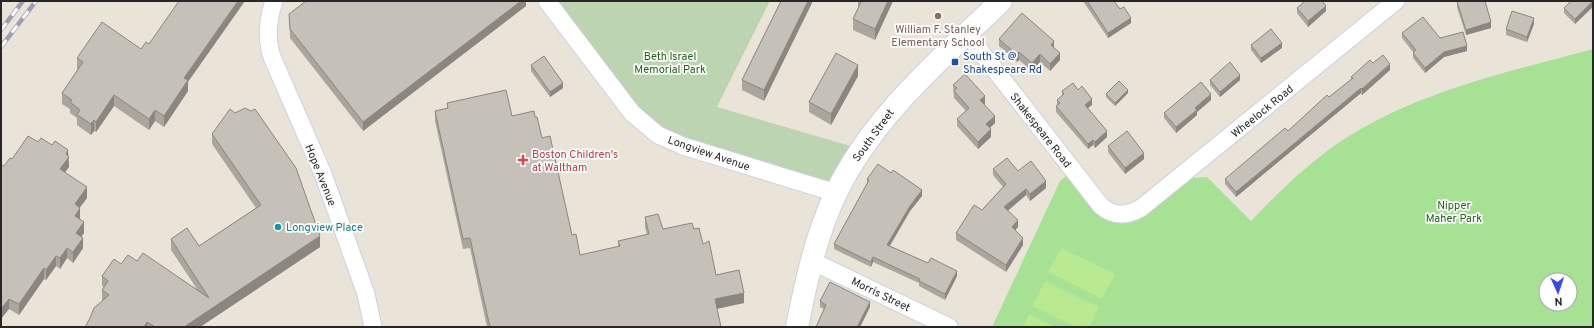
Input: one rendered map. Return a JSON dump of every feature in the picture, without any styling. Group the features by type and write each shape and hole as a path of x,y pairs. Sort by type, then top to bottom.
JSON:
{"main road":[{"name":"South Street","path":"797,327 812,260 822,227 836,193 861,148 906,92 1001,1"}],"street":[{"name":"Hope Avenue","path":"274,1 268,29 269,48 323,174 366,294 373,327"},
{"name":"Longview Avenue","path":"547,1 632,113 658,135 684,146 836,193"},
{"name":"Wheelock Road","path":"1124,215 1141,208 1396,1"},
{"name":"Shakespeare Road","path":"967,34 1101,206 1112,213 1124,215"},
{"name":"Morris Street","path":"812,260 949,327"}],"green space":[{"name":"Beth Israel Memorial Park","path":"547,1 770,1 717,107 861,149 836,193 658,135"},
{"name":"Nipper Maher Park","path":"1593,49 1593,327 992,327 1060,181 1073,170 1117,214 1178,179 1207,177 1251,221 1307,167 1327,151 1357,131 1421,100 1489,77"},
{"path":"1061,248 1115,274 1102,299 1048,272"},
{"path":"1045,281 1099,307 1089,327 1076,327 1032,306"},
{"path":"1029,314 1055,327 1023,327"}],"building":[{"path":"179,1 238,1 184,78 188,80 164,116 155,110 149,119 114,95 96,122 94,120 91,124 77,115 80,110 70,102 72,100 62,93 83,62 77,58 102,22 141,49 146,42 149,44"},
{"path":"306,1 521,1 363,122 290,29 289,14"},
{"path":"781,1 808,1 764,90 742,80"},
{"path":"858,1 888,1 875,29 853,19 861,2"},
{"path":"1087,1 1114,1 1120,9 1124,7 1131,18 1108,33"},
{"path":"1305,1 1322,1 1326,6 1308,21 1297,8"},
{"path":"1485,1 1491,22 1466,30 1457,2"},
{"path":"1571,1 1593,1 1575,19 1564,8"},
{"path":"1512,11 1534,18 1527,37 1506,29"},
{"path":"1022,13 1054,41 1051,45 1060,53 1050,64 1040,54 1032,63 1019,52 1017,55 999,39"},
{"path":"1423,17 1440,38 1463,32 1467,46 1444,52 1425,68 1413,53 1416,50 1402,33"},
{"path":"1271,29 1282,43 1261,58 1251,45"},
{"path":"836,53 858,65 831,114 809,102"},
{"path":"1383,55 1390,64 1362,89 1361,88 1236,192 1225,179 1285,128 1288,131 1327,95 1329,97 1353,78 1351,77 1370,60 1373,63"},
{"path":"544,56 563,83 550,92 531,65"},
{"path":"1230,62 1240,75 1220,92 1210,80"},
{"path":"965,74 985,96 980,100 995,116 986,124 991,129 978,142 957,119 969,108 954,91 957,88 953,85"},
{"path":"1119,81 1128,90 1115,103 1106,94"},
{"path":"1201,82 1211,94 1195,108 1197,110 1176,127 1164,113"},
{"path":"1073,83 1078,90 1082,86 1092,99 1085,105 1107,131 1095,142 1093,140 1088,144 1056,106 1060,103 1057,100 1064,94 1062,91"},
{"name":"Boston Children's at Waltham","path":"506,90 512,116 534,111 542,138 550,136 572,235 576,234 580,255 620,246 618,241 649,234 645,217 658,214 663,229 692,223 694,229 699,228 703,244 709,241 716,275 739,270 744,293 715,299 721,327 490,327 470,238 463,239 435,111 448,108 447,103"},
{"name":"Longview Place","path":"245,108 251,111 255,109 296,168 320,236 184,327 155,327 147,322 144,327 85,327 94,308 109,295 102,290 108,281 102,276 114,259 121,264 128,255 137,261 143,253 209,298 171,239 187,228 199,246 261,205 212,134 230,109 235,113"},
{"path":"1127,131 1144,153 1125,168 1108,146"},
{"path":"28,136 38,142 41,138 52,145 55,141 68,150 66,154 69,157 60,169 87,187 75,204 80,208 75,216 84,222 76,233 83,238 73,252 67,248 60,258 56,256 46,270 44,268 19,304 9,299 1,309 1,165 4,166 10,158 12,159"},
{"path":"1007,158 1018,171 1031,161 1046,181 1030,194 1026,189 1004,207 1018,220 1012,227 1023,238 1006,265 956,233 974,205 982,210 1006,184 993,169"},
{"path":"878,164 891,173 893,170 922,190 910,206 887,245 928,263 931,258 957,271 945,294 919,281 920,279 873,257 871,262 834,244 869,180 867,179"},
{"path":"830,282 870,302 857,327 816,327 826,305 820,301"}],"railway":[{"path":"1,30 23,1"},
{"path":"1,47 36,1"}],"place":[{"name":"William F. Stanley Elementary School","path":"938,16"},
{"name":"South St @ Shakespeare Rd","path":"955,62"},
{"name":"Boston Children's at Waltham","path":"523,160"},
{"name":"Longview Place","path":"278,227"}]}
